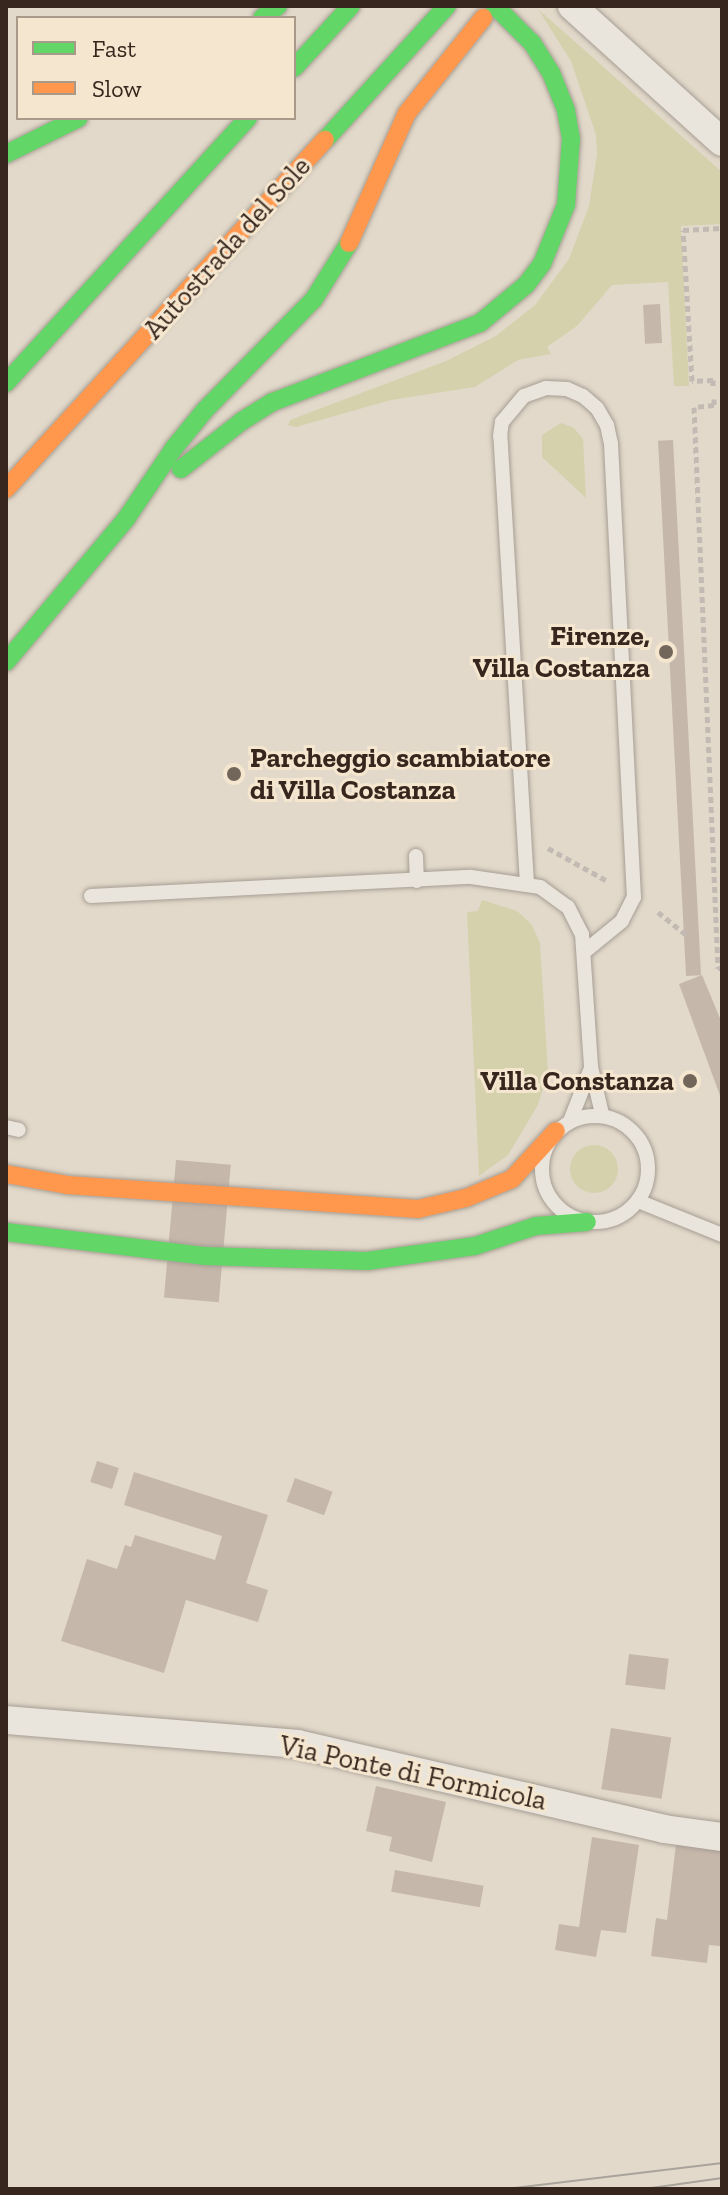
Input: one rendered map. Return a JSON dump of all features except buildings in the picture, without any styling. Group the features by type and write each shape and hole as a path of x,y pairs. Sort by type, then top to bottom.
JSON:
{"highway":[{"path":"296,66 351,6"},
{"name":"Autostrada del Sole","path":"6,489 447,6"},
{"path":"6,662 126,519 174,448 205,410 290,325 334,271 354,235 407,113 489,12 518,27 551,73 566,110 571,139 571,170 558,233 542,264 526,285 480,323 452,337 273,402 196,454 126,519"},
{"path":"6,154 75,120"},
{"path":"6,383 246,120"},
{"path":"6,1174 67,1185 418,1209 466,1198 512,1179 563,1126"},
{"path":"6,1214 204,1256"},
{"path":"6,1232 204,1256 367,1261 475,1246 536,1226 587,1222"}],"street":[{"path":"572,6 722,142"},
{"name":"Via Ponte di Formicola","path":"6,1720 297,1744 664,1829 722,1837"}],"lane":[{"path":"527,884 500,436 502,422 524,396 546,388 567,389 583,396 597,408 607,425 611,444 634,897 622,921 584,952"},
{"path":"416,856 417,881"},
{"path":"91,896 471,877 527,884 551,893 568,907 579,925 584,952 591,1067 602,1114"},
{"path":"563,1126 602,1114 624,1124 643,1146 648,1174 638,1201 615,1218 587,1222 560,1210 549,1197 542,1181 545,1148 563,1126 591,1067"},
{"path":"638,1201 722,1235"}],"path":[{"path":"713,386 713,380 692,381 683,230 722,228"},
{"path":"714,399 714,405 694,407 717,953 718,968 722,968"},
{"path":"548,848 609,882"},
{"path":"658,912 686,935"}],"shaded area":[{"path":"538,9 722,172 722,224 681,226 689,386 674,386 668,282 612,285 577,326 547,347 551,354 518,360 475,387 391,400 296,427 288,425 290,420 446,361 496,336 535,305 569,259 589,206 597,155 596,135 571,61"},
{"path":"561,423 574,428 583,439 586,498 542,457 542,435"},
{"path":"482,900 517,911 532,925 540,943 548,1071 538,1105 508,1155 479,1176 467,912 478,911"},
{"path":"594,1145 611,1152 618,1169 611,1186 594,1193 577,1186 570,1169 577,1152"}],"tram line":[{"path":"505,2189 722,2163"},
{"path":"644,2189 722,2178"}],"traffic: fast":[{"path":"265,16 278,6"},
{"path":"296,66 351,6"},
{"path":"325,140 447,6"},
{"path":"181,469 242,421 273,402 480,323 526,285 542,264 566,205 571,139 566,110 551,73 532,43 495,6"},
{"path":"6,154 75,120"},
{"path":"6,383 246,120"},
{"path":"6,662 126,519 174,448 205,410 314,299 349,243"},
{"path":"6,1232 204,1256 367,1261 475,1246 536,1226 587,1222"}],"traffic: slow":[{"path":"349,243 407,113 483,18"},
{"path":"6,489 325,140"},
{"path":"6,1174 67,1185 418,1209 466,1198 512,1179 556,1131"}],"place":[{"name":"Firenze, Villa Costanza","path":"666,652"},
{"name":"Parcheggio scambiatore di Villa Costanza","path":"234,774"},
{"name":"Villa Constanza","path":"690,1081"}]}
